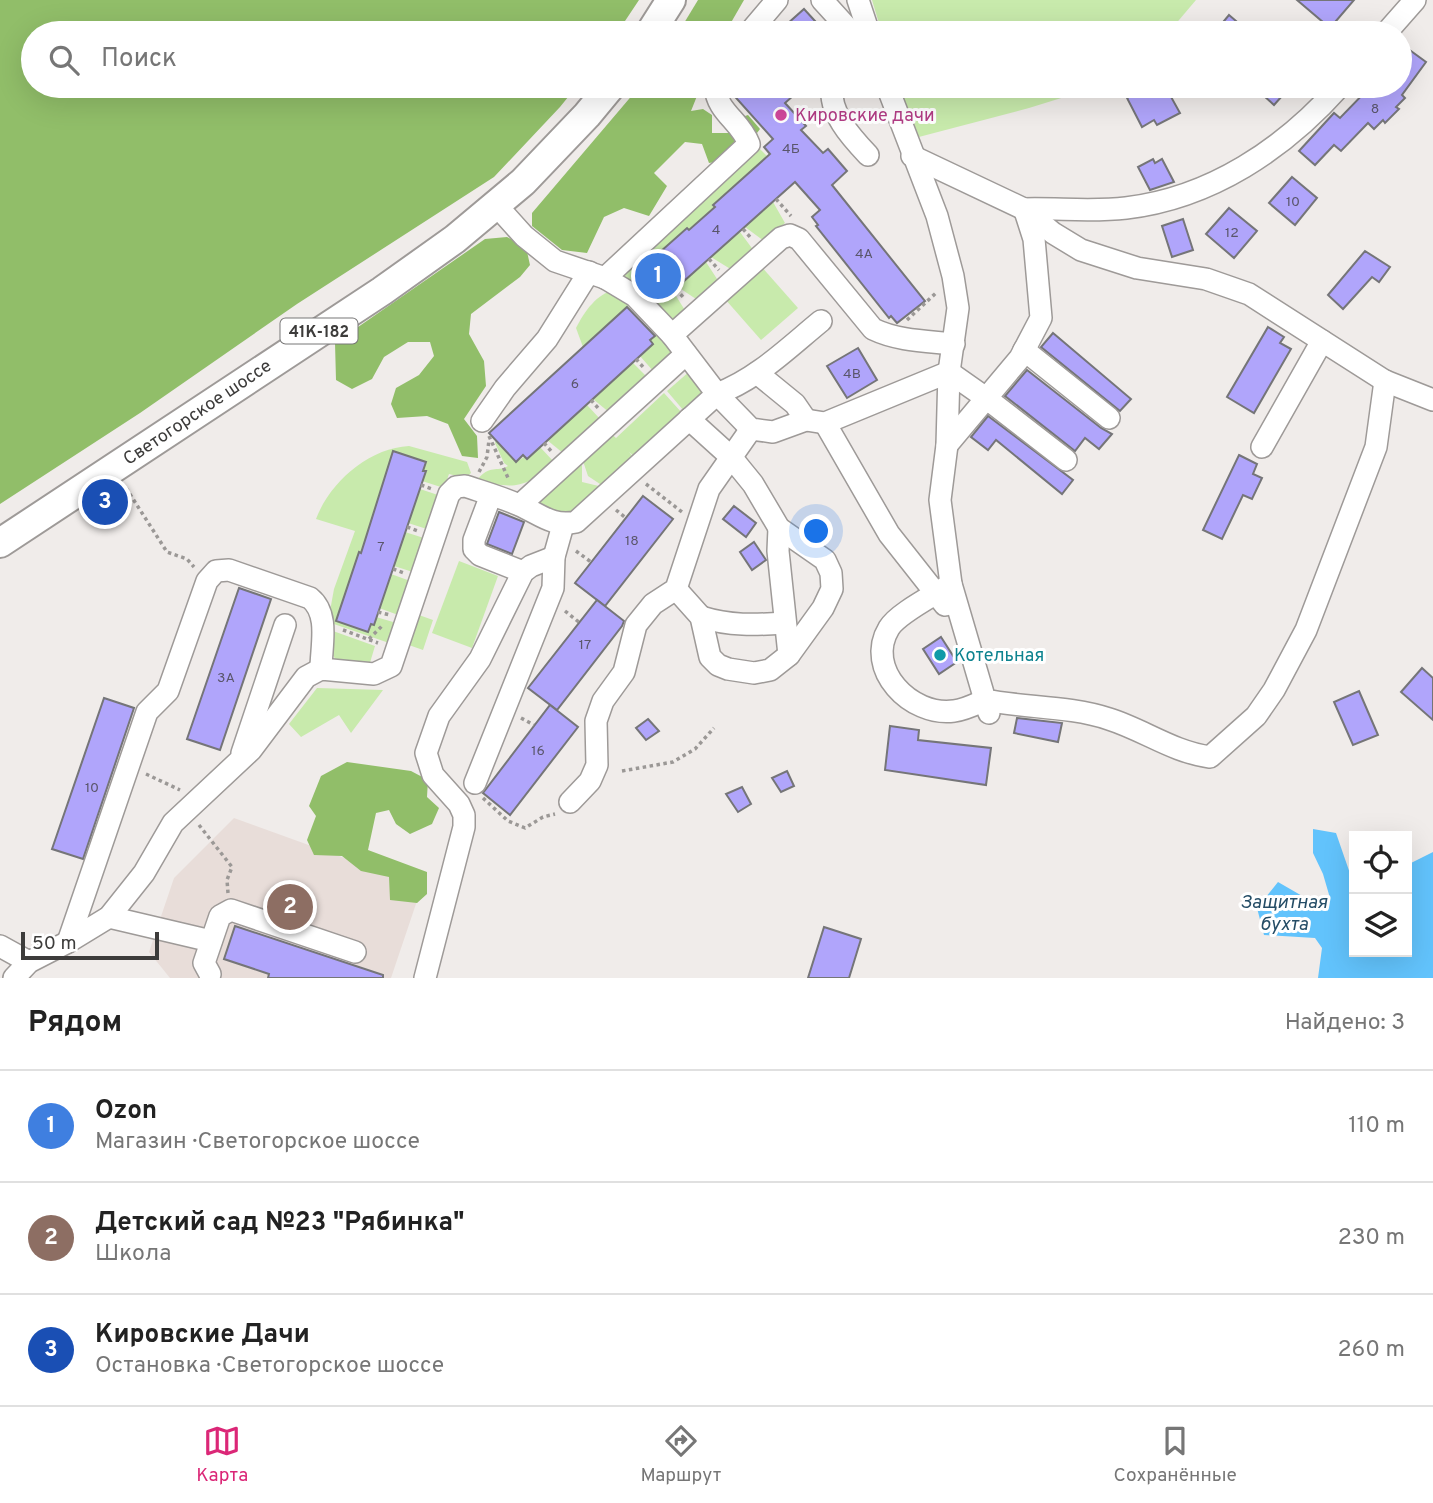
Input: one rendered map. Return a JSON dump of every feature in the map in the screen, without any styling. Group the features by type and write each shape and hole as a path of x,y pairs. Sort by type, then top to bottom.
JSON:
{"main road":[{"path":"658,21 671,0"},
{"name":"Светогорское шоссе","path":"0,543 382,291 455,239 523,182 601,98"}],"street":[{"path":"759,21 777,0"},
{"path":"822,0 849,21"},
{"path":"858,0 862,21"},
{"path":"1397,21 1415,0"},
{"path":"486,429 505,388 597,275 750,144 746,134 716,98"},
{"path":"832,98 844,130 868,155"},
{"path":"891,98 937,216 953,275 958,309 949,372 947,445 940,500 944,589"},
{"path":"1024,209 1125,208 1186,195 1212,185 1280,144 1302,127 1329,98"},
{"path":"912,156 1024,209 1052,233 1081,250 1137,268 1206,279 1249,295 1385,381 1433,400"},
{"path":"496,205 524,236 555,261 597,275 635,296 671,335 717,394 751,429 773,432 816,422 949,372"},
{"path":"947,445 1024,350 1041,318 1034,239 1024,209"},
{"path":"671,335 781,238 790,235 799,239 873,328 885,335 907,340 954,344"},
{"path":"272,665 314,673 374,674 391,666 449,494 456,487 465,486 520,505 548,521 563,525 576,522 717,394 739,386 821,321"},
{"path":"1262,447 1322,341"},
{"path":"1024,350 1109,418"},
{"path":"520,505 686,354"},
{"path":"949,372 1066,460"},
{"path":"757,373 816,422 889,534 944,589 963,627 988,708"},
{"path":"944,589 899,616 889,628 882,645 882,662 889,678 915,705 930,710 955,712 988,708 1108,718 1194,755 1210,757 1255,716 1274,690 1306,630 1376,447 1385,381"},
{"path":"676,589 701,617 710,657 718,665 728,669 754,673 770,670 789,654 823,608 832,589 831,573 825,560 779,528 753,484 731,457 690,419"},
{"path":"570,802 590,781 597,765 596,720 603,701 624,672 636,625 653,604 676,589 709,489 751,429"},
{"path":"491,495 474,540 474,549 480,555 523,572"},
{"path":"479,790 553,588 554,557 563,525"},
{"path":"779,528 784,623 789,654"},
{"path":"425,978 464,827 464,815 459,804 433,775 426,752 439,716 480,659 523,572 554,557"},
{"path":"14,978 29,962 68,942 109,917 144,873 173,824 251,750 314,673 322,613 318,604 310,598 229,570 216,571 208,581 169,691 147,712 68,942"},
{"path":"701,617 720,623 743,625 784,623"},
{"path":"238,763 285,625"},
{"path":"210,974 204,962 219,916 231,910 355,952"},
{"path":"109,917 211,941"},
{"path":"0,946 29,962"}],"path":[{"path":"885,335 916,314 953,275"},
{"path":"465,486 483,464 486,429"},
{"path":"486,429 520,505"},
{"path":"628,475 645,484 697,523"},
{"path":"124,485 167,552 187,559"},
{"path":"369,639 390,616"},
{"path":"322,624 397,649"},
{"path":"622,771 673,762 695,749 714,728"},
{"path":"128,766 199,799"},
{"path":"479,790 508,821 525,828 543,817 554,815 570,802"},
{"path":"211,841 232,867 227,880 231,910"}],"shaded area":[{"path":"234,818 422,886 391,978 170,978 149,952 174,878"}],"green space":[{"path":"0,0 639,0 625,21 21,21 21,98 567,98 494,177 297,304 140,413 0,504"},
{"path":"698,0 744,0 732,21 685,21"},
{"path":"872,0 1196,0 1178,21 878,21"},
{"path":"630,98 696,98 691,111 703,109 712,115 712,133 728,133 739,118 748,115 760,129 737,151 709,163 702,144 685,142 654,173 667,186 649,216 624,208 604,217 587,253 562,250 532,226 532,213"},
{"path":"902,98 1061,98 1029,108 915,138"},
{"path":"755,144 767,156 714,204 715,207 634,276 636,280 626,280 625,269"},
{"path":"773,202 785,223 764,241 745,227"},
{"path":"740,232 754,251 732,270 711,257"},
{"path":"507,237 526,247 530,265 520,277 471,314 469,334 484,361 486,386 464,419 477,436 478,458 462,456 448,424 427,416 397,418 391,404 396,388 419,375 434,356 430,342 408,342 384,357 372,379 352,389 336,380 335,343 485,239"},
{"path":"706,262 719,282 699,301 678,287 697,266 699,268"},
{"path":"761,266 798,308 761,340 725,299"},
{"path":"615,290 630,305 583,347 576,328 579,322 597,299"},
{"path":"673,291 686,312 677,318 667,317 656,306"},
{"path":"657,334 676,351 654,372 640,356 653,344 650,340"},
{"path":"633,363 648,378 610,413 593,399"},
{"path":"690,371 701,385 703,396 684,411 667,391"},
{"path":"664,393 682,413 635,457 629,452 633,457 603,486 588,476 582,458 609,432 616,438"},
{"path":"587,405 601,420 563,453 547,440"},
{"path":"496,440 516,462 540,447 554,462 534,478 518,485 476,481 490,470 508,466 504,463"},
{"path":"409,446 467,462 471,473 465,478 449,474 444,488 422,481 425,471 393,452 336,621 368,632 376,617 400,624 392,644 328,622 334,589 355,531 316,519 331,492 353,469 380,453"},
{"path":"579,460 582,466 582,482 603,487 569,517 544,509 539,502 540,496"},
{"path":"420,489 441,496 430,530 408,523"},
{"path":"405,532 427,539 416,573 394,566"},
{"path":"459,561 498,576 472,648 432,633"},
{"path":"391,574 413,582 401,616 379,608"},
{"path":"416,614 433,620 423,650 406,644"},
{"path":"333,631 375,646 369,666 337,662 331,652"},
{"path":"317,688 383,690 351,733 339,715 301,737 289,724"},
{"path":"347,762 411,771 428,780 427,797 439,808 432,824 410,834 396,824 389,810 376,813 368,850 427,872 427,894 417,903 390,900 389,877 361,871 342,856 314,855 307,840 316,816 309,806 321,776"}],"water":[{"name":"Защитная бухта","path":"1313,829 1336,833 1349,871 1349,957 1412,957 1412,862 1433,852 1433,978 1318,978 1322,948 1315,938 1264,935 1257,908 1278,882 1323,908 1330,898 1313,853"}],"building":[{"path":"1297,0 1354,0 1336,21 1322,21"},
{"path":"804,9 815,21 790,21"},
{"path":"1229,15 1236,21 1224,21"},
{"path":"1412,52 1426,62 1412,81"},
{"path":"736,98 791,98 785,103 806,126 801,130 823,153 828,149 847,171 832,185 925,301 897,323 891,316 889,318 816,226 818,225 812,217 820,210 795,182 665,298 658,302 633,276 715,207 713,205 770,154 764,147 773,139"},
{"path":"1127,98 1172,98 1180,113 1157,125 1154,120 1142,127"},
{"path":"1266,98 1280,98 1274,105"},
{"path":"1359,98 1405,98 1396,107 1399,109 1385,123 1383,120 1374,129 1368,123 1341,151 1334,145 1315,165 1299,151 1334,113 1340,118"},
{"path":"1153,159 1155,163 1162,159 1174,182 1150,190 1138,167"},
{"path":"1292,177 1317,198 1295,225 1269,203"},
{"path":"1229,208 1257,231 1234,258 1206,234"},
{"path":"1183,219 1193,250 1172,257 1162,226"},
{"path":"1365,251 1390,267 1379,282 1372,277 1343,309 1328,295"},
{"path":"627,307 655,336 650,340 653,344 527,459 523,455 516,462 489,433"},
{"path":"1268,327 1284,337 1280,343 1291,349 1254,413 1227,397"},
{"path":"1053,333 1131,399 1120,411 1041,347"},
{"path":"858,348 877,380 847,398 827,366"},
{"path":"1027,370 1112,434 1099,449 1085,438 1075,451 1005,396"},
{"path":"988,416 1073,480 1062,494 996,440 988,450 971,437"},
{"path":"393,451 426,462 423,471 426,471 374,625 371,624 368,632 336,621"},
{"path":"1239,455 1257,464 1253,474 1262,478 1252,499 1243,495 1222,539 1203,530"},
{"path":"643,496 673,519 605,606 575,583"},
{"path":"734,506 756,523 746,537 723,519"},
{"path":"499,512 524,522 512,554 487,544"},
{"path":"754,542 766,560 752,570 740,552"},
{"path":"239,588 271,599 220,750 187,739"},
{"path":"597,600 624,621 557,710 528,688"},
{"name":"Котельная","path":"941,637 957,662 939,674 923,649"},
{"path":"1422,668 1433,678 1433,720 1401,692"},
{"path":"1359,691 1378,735 1353,745 1334,702"},
{"path":"104,698 134,708 83,859 52,849"},
{"path":"550,705 578,727 510,815 483,793"},
{"path":"1017,718 1062,723 1058,742 1014,733"},
{"path":"648,719 659,731 646,740 636,728"},
{"path":"890,726 919,730 918,740 991,748 986,785 885,770"},
{"path":"787,771 794,786 781,792 772,778"},
{"path":"742,787 751,804 738,812 726,794"},
{"path":"235,926 383,975 383,978 268,978 269,974 224,959"},
{"path":"824,927 861,939 849,978 808,978"}],"place":[{"name":"Кировские дачи","path":"781,115"},
{"name":"Ozon","path":"658,276"},
{"name":"Кировские Дачи","path":"105,502"},
{"name":"Котельная","path":"940,655"},
{"name":"Детский сад №23 \"Рябинка\"","path":"290,907"}]}
